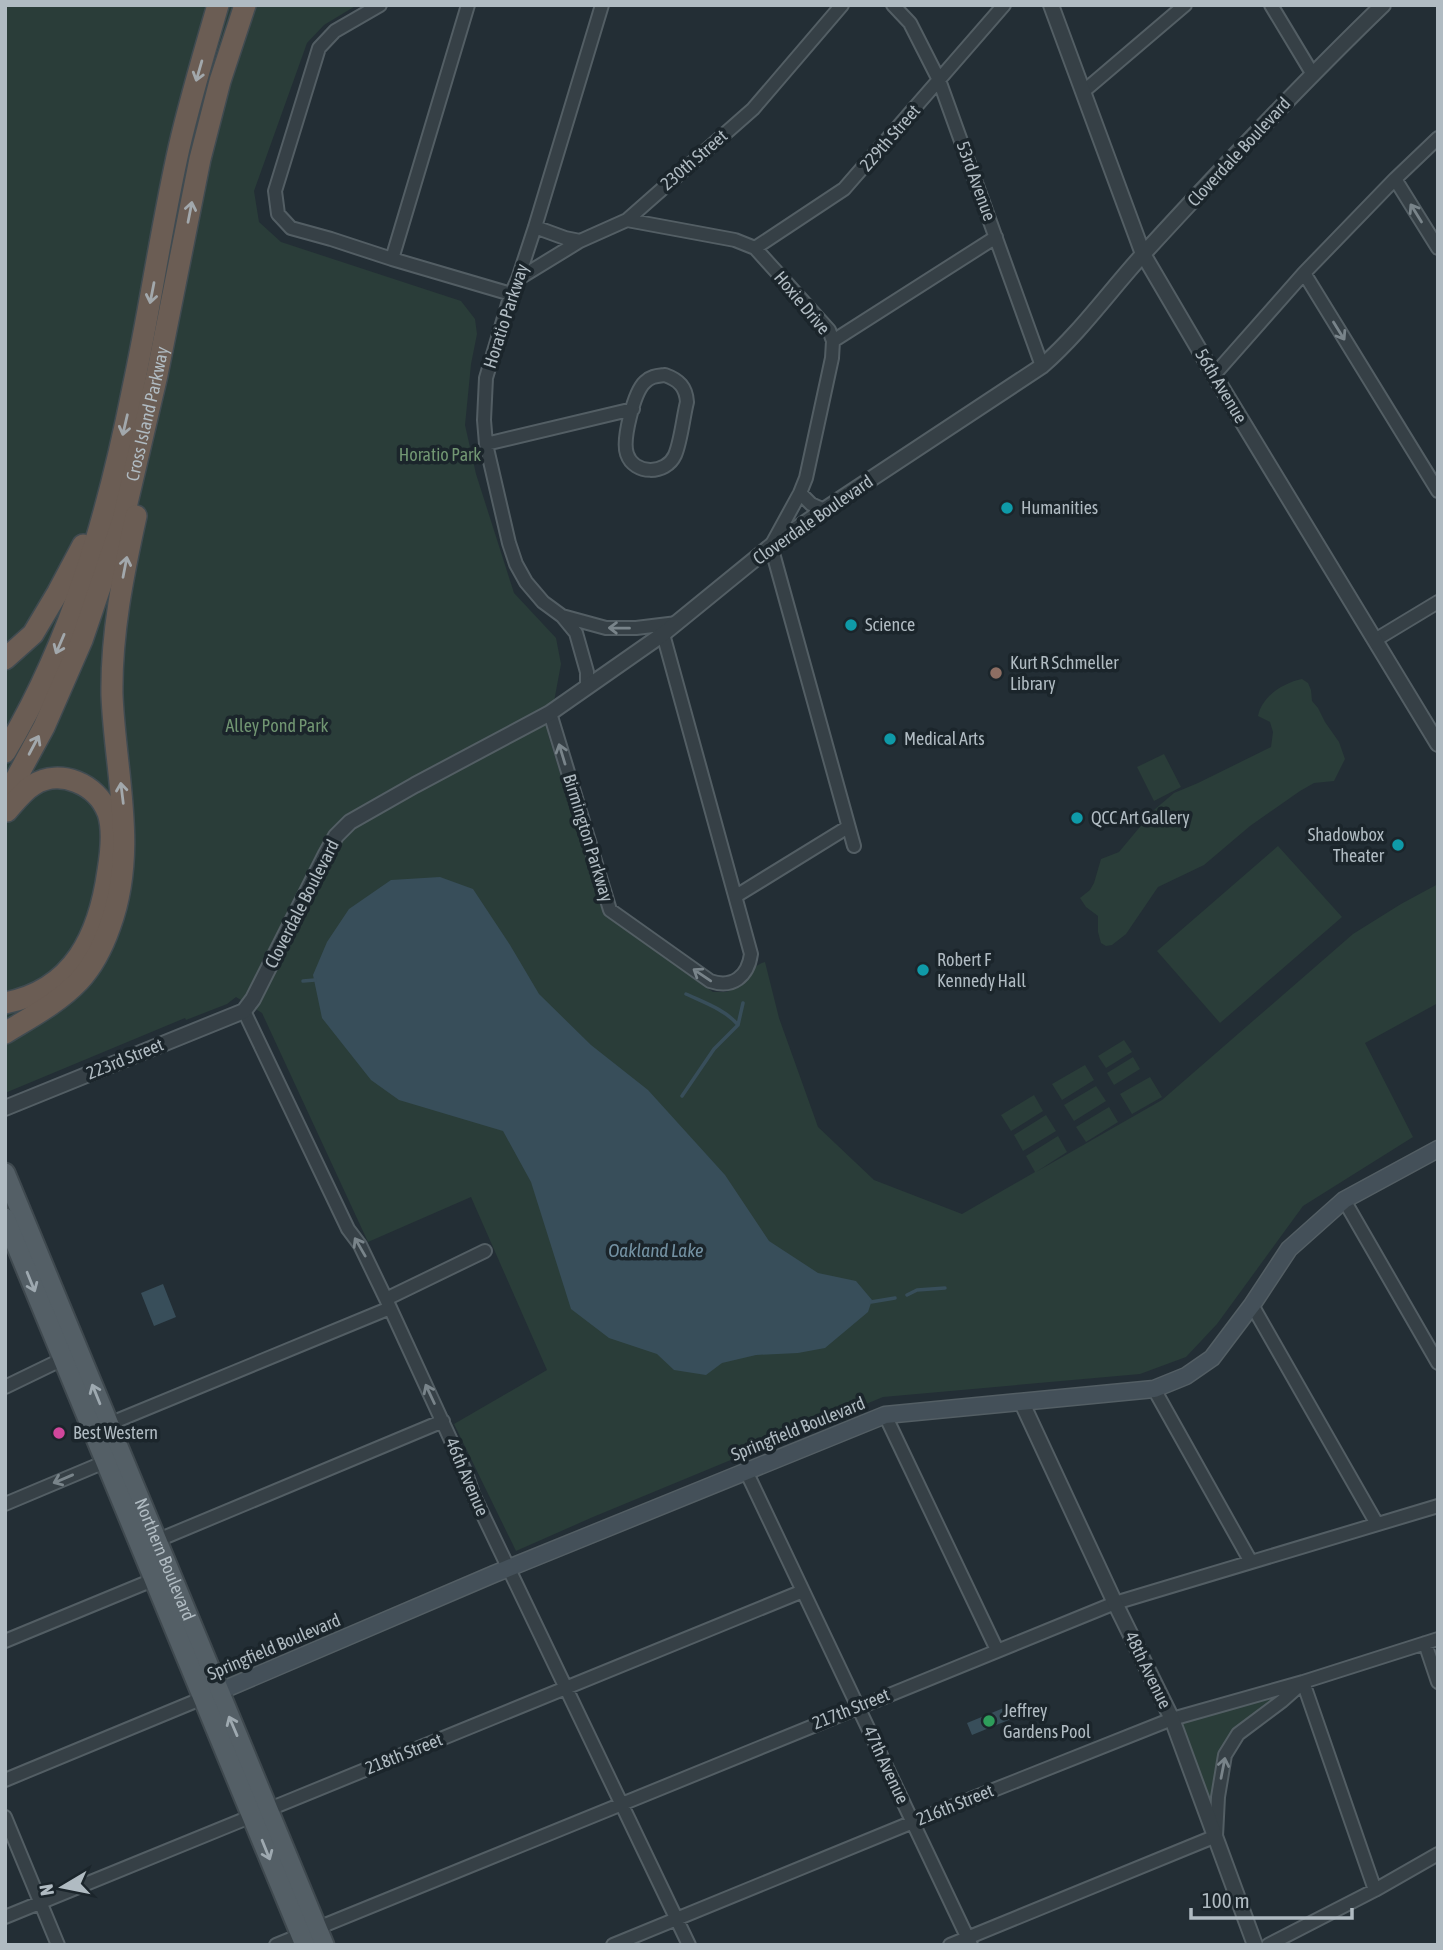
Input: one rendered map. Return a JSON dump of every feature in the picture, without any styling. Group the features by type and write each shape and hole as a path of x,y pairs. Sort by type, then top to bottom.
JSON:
{"highway":[{"name":"Cross Island Parkway","path":"5,752 61,644 93,549 117,462 133,389 179,151 218,5"},
{"name":"Cross Island Parkway","path":"5,810 12,786 44,727 82,640 122,520 157,375 200,159 220,81 245,5"},
{"path":"5,1033 54,1002 79,980 94,961 117,906 125,855 124,814 112,695 114,638 124,572 145,471 157,375"},
{"path":"5,659 33,635 58,592 82,548 117,462"},
{"path":"5,810 33,785 48,778 63,777 80,783 96,794 107,812 112,832 106,888 95,927 81,955 67,973 52,985 34,996 5,1003"}],"main road":[{"name":"Springfield Boulevard","path":"211,1695 509,1568 885,1415 1154,1389 1186,1376 1212,1358 1252,1306 1289,1249 1344,1200 1438,1149"},
{"name":"Northern Boulevard","path":"5,1173 17,1241"},
{"name":"Northern Boulevard","path":"5,1219 71,1355 312,1938"}],"street":[{"path":"380,5 334,32 319,48 275,191 278,214 291,228 511,294"},
{"path":"392,259 468,5"},
{"name":"Horatio Parkway","path":"587,686 587,672 576,633 562,616 543,602 526,582 516,564 486,444 484,420 486,378 511,294 519,279 535,228 602,5"},
{"name":"230th Street","path":"519,279 580,241 627,220 753,109 842,5"},
{"name":"53rd Avenue","path":"893,5 911,23 939,80 1042,366"},
{"name":"229th Street","path":"755,248 844,189 1004,5"},
{"name":"56th Avenue","path":"1051,5 1143,254 1438,744"},
{"path":"1084,92 1185,5"},
{"path":"1271,5 1312,73"},
{"name":"Cloverdale Boulevard","path":"244,1011 253,999 342,828 403,791 550,713 678,623 771,547 1042,366 1064,347 1143,254 1312,73 1383,5"},
{"path":"1214,374 1304,273 1438,138"},
{"path":"1395,179 1438,248"},
{"path":"627,220 735,240 755,248"},
{"path":"535,228 580,241"},
{"path":"833,341 996,237"},
{"name":"Hoxie Drive","path":"755,248 829,330 833,341 832,358 806,478 771,547"},
{"path":"1304,273 1438,491"},
{"path":"655,376 673,378 684,389 687,402 674,456 662,468 641,468 635,465 627,454 625,442 633,410 638,390 655,376"},
{"path":"486,444 633,410"},
{"path":"800,493 811,504 824,510"},
{"path":"771,547 854,846"},
{"path":"1375,640 1438,602"},
{"name":"Horatio Parkway","path":"562,616 606,628 678,623"},
{"path":"663,634 736,896 848,827"},
{"name":"Birmington Parkway","path":"550,713 610,910 710,981 732,982 746,971 751,954 736,896"},
{"name":"223rd Street","path":"5,1108 244,1011"},
{"name":"46th Avenue","path":"244,1011 348,1229 360,1245 443,1421 473,1494 689,1945"},
{"path":"1344,1200 1438,1363"},
{"path":"101,1427 388,1304 485,1251"},
{"path":"1252,1306 1377,1524"},
{"path":"5,1387 71,1355"},
{"path":"1154,1389 1251,1562"},
{"name":"48th Avenue","path":"1021,1403 1172,1718 1255,1945"},
{"path":"885,1415 997,1650"},
{"path":"149,1544 443,1421"},
{"path":"5,1503 114,1458"},
{"name":"47th Avenue","path":"746,1471 970,1941"},
{"name":"217th Street","path":"276,1945 312,1938 622,1803 1115,1602 1438,1506"},
{"path":"5,1641 162,1576"},
{"name":"218th Street","path":"5,1917 803,1591"},
{"name":"216th Street","path":"613,1945 1172,1718 1303,1682 1438,1639"},
{"path":"1424,1643 1438,1682"},
{"path":"1303,1682 1375,1890"},
{"name":"216th Street","path":"1216,1836 1225,1755 1231,1744 1238,1734 1303,1682"},
{"path":"5,1780 211,1695"},
{"path":"5,1817 58,1945"},
{"path":"950,1945 970,1941 1216,1836"},
{"path":"1268,1945 1438,1854"}],"green space":[{"name":"Alley Pond Park","path":"5,5 357,5 324,25 307,43 254,191 259,222 281,242 461,301 475,319 477,334 465,425 476,474 514,593 556,638 561,664 548,734 603,913 713,992 732,989 754,968 765,962 779,1018 818,1127 874,1180 962,1214 1035,1172 1026,1156 1058,1136 1067,1152 1036,1172 1162,1100 1353,934 1438,884 1438,1003 1365,1043 1413,1137 1303,1206 1217,1324 1186,1357 1140,1374 883,1397 516,1551 454,1424 547,1370 471,1197 368,1242 262,1013 236,997 227,1004 186,1020 185,1018 5,1093"},
{"path":"1302,679 1308,683 1312,701 1339,742 1345,759 1334,781 1314,783 1300,791 1250,826 1204,865 1158,887 1126,934 1112,945 1101,943 1098,916 1086,907 1080,898 1094,883 1101,859 1119,852 1154,810 1174,793 1271,747 1273,732 1270,722 1258,716 1260,709 1274,692"},
{"path":"1164,754 1181,787 1154,801 1137,767"},
{"path":"1278,846 1342,917 1220,1023 1157,951"},
{"path":"1124,1040 1132,1052 1106,1068 1098,1056"},
{"path":"1133,1057 1140,1069 1114,1085 1107,1073"},
{"path":"1085,1065 1094,1080 1062,1100 1052,1084"},
{"path":"1150,1077 1162,1097 1132,1114 1120,1094"},
{"path":"1096,1086 1106,1101 1074,1121 1064,1105"},
{"path":"1034,1095 1043,1111 1011,1131 1001,1115"},
{"path":"1109,1107 1118,1122 1086,1142 1076,1127"},
{"path":"1046,1115 1056,1131 1023,1151 1014,1135"},
{"path":"1303,1682 1252,1722 1225,1755 1216,1836 1172,1719"}],"water":[{"name":"Oakland Lake","path":"440,877 473,889 539,994 591,1045 648,1090 725,1175 769,1241 818,1273 856,1281 872,1300 868,1312 825,1348 798,1353 756,1355 722,1363 706,1375 674,1370 657,1354 609,1338 571,1309 531,1182 503,1131 399,1100 371,1080 322,1018 313,975 327,942 349,909 391,880"},
{"path":"163,1284 176,1317 154,1326 141,1293"},
{"name":"Jeffrey Gardens Pool","path":"1006,1707 1011,1719 972,1735 967,1723"}],"waterway":[{"path":"303,981 315,980"},
{"path":"682,1096 714,1049 738,1025 721,1011 686,994"},
{"path":"738,1025 743,1003"},
{"path":"907,1295 917,1290 945,1288"},
{"path":"871,1302 895,1298"}],"place":[{"name":"Humanities","path":"1007,508"},
{"name":"Science","path":"851,625"},
{"name":"Kurt R Schmeller Library","path":"996,673"},
{"name":"Medical Arts","path":"890,739"},
{"name":"QCC Art Gallery","path":"1077,818"},
{"name":"Shadowbox Theater","path":"1398,845"},
{"name":"Robert F Kennedy Hall","path":"923,970"},
{"name":"Best Western","path":"59,1433"},
{"name":"Jeffrey Gardens Pool","path":"989,1721"}],"park label":[{"name":"Horatio Park","path":"440,455"}]}
